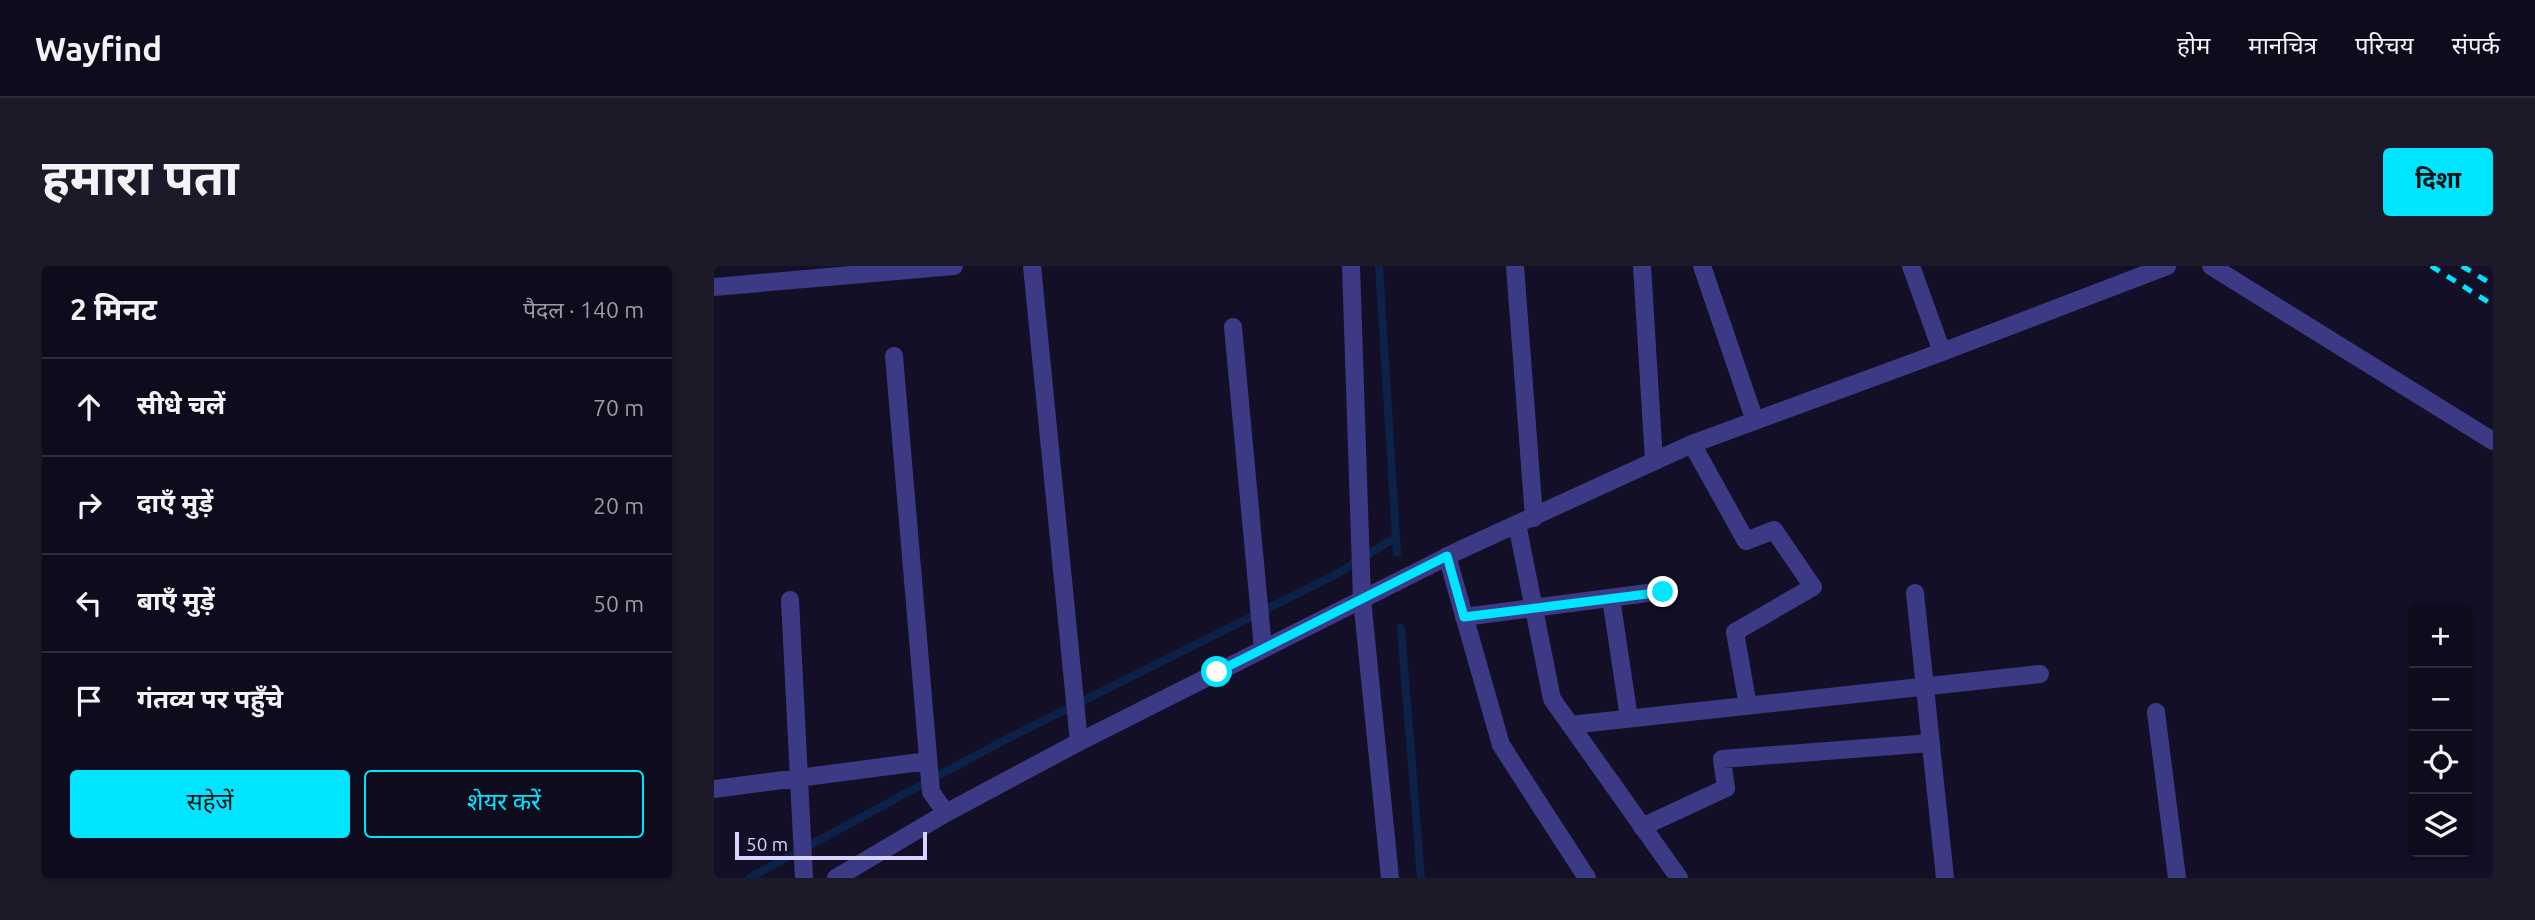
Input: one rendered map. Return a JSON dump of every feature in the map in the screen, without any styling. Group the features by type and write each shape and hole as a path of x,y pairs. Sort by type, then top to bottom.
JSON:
{"street":[{"path":"714,287 954,266"},
{"path":"1032,266 1079,742"},
{"path":"1351,266 1362,598 1390,878"},
{"path":"1514,266 1525,521 1534,608 1552,699 1679,878"},
{"path":"1642,266 1654,461"},
{"path":"1702,266 1755,421"},
{"path":"1911,266 1942,352"},
{"path":"836,878 946,813 1079,742 1447,556 1692,444 2167,266"},
{"path":"2211,266 2493,441"},
{"path":"1234,327 1264,649"},
{"path":"894,356 931,792 946,813"},
{"path":"1692,444 1746,541 1774,530 1813,587 1735,632 1748,706"},
{"path":"1447,556 1501,745 1587,878"},
{"path":"1464,617 1663,592"},
{"path":"1915,593 1945,878"},
{"path":"1611,598 1629,718"},
{"path":"790,600 804,878"},
{"path":"1570,725 2040,674"},
{"path":"2156,712 2177,878"},
{"path":"1642,827 1726,788 1722,759 1931,743"},
{"path":"714,789 928,761"}],"waterway":[{"path":"1379,266 1397,553"},
{"path":"749,878 997,744 1335,575 1396,537"},
{"path":"1401,628 1421,878"}],"railway":[{"path":"2431,266 2493,305"},
{"path":"2462,266 2493,285"}],"route":[{"path":"1217,672 1447,556 1464,617 1663,592"}]}
